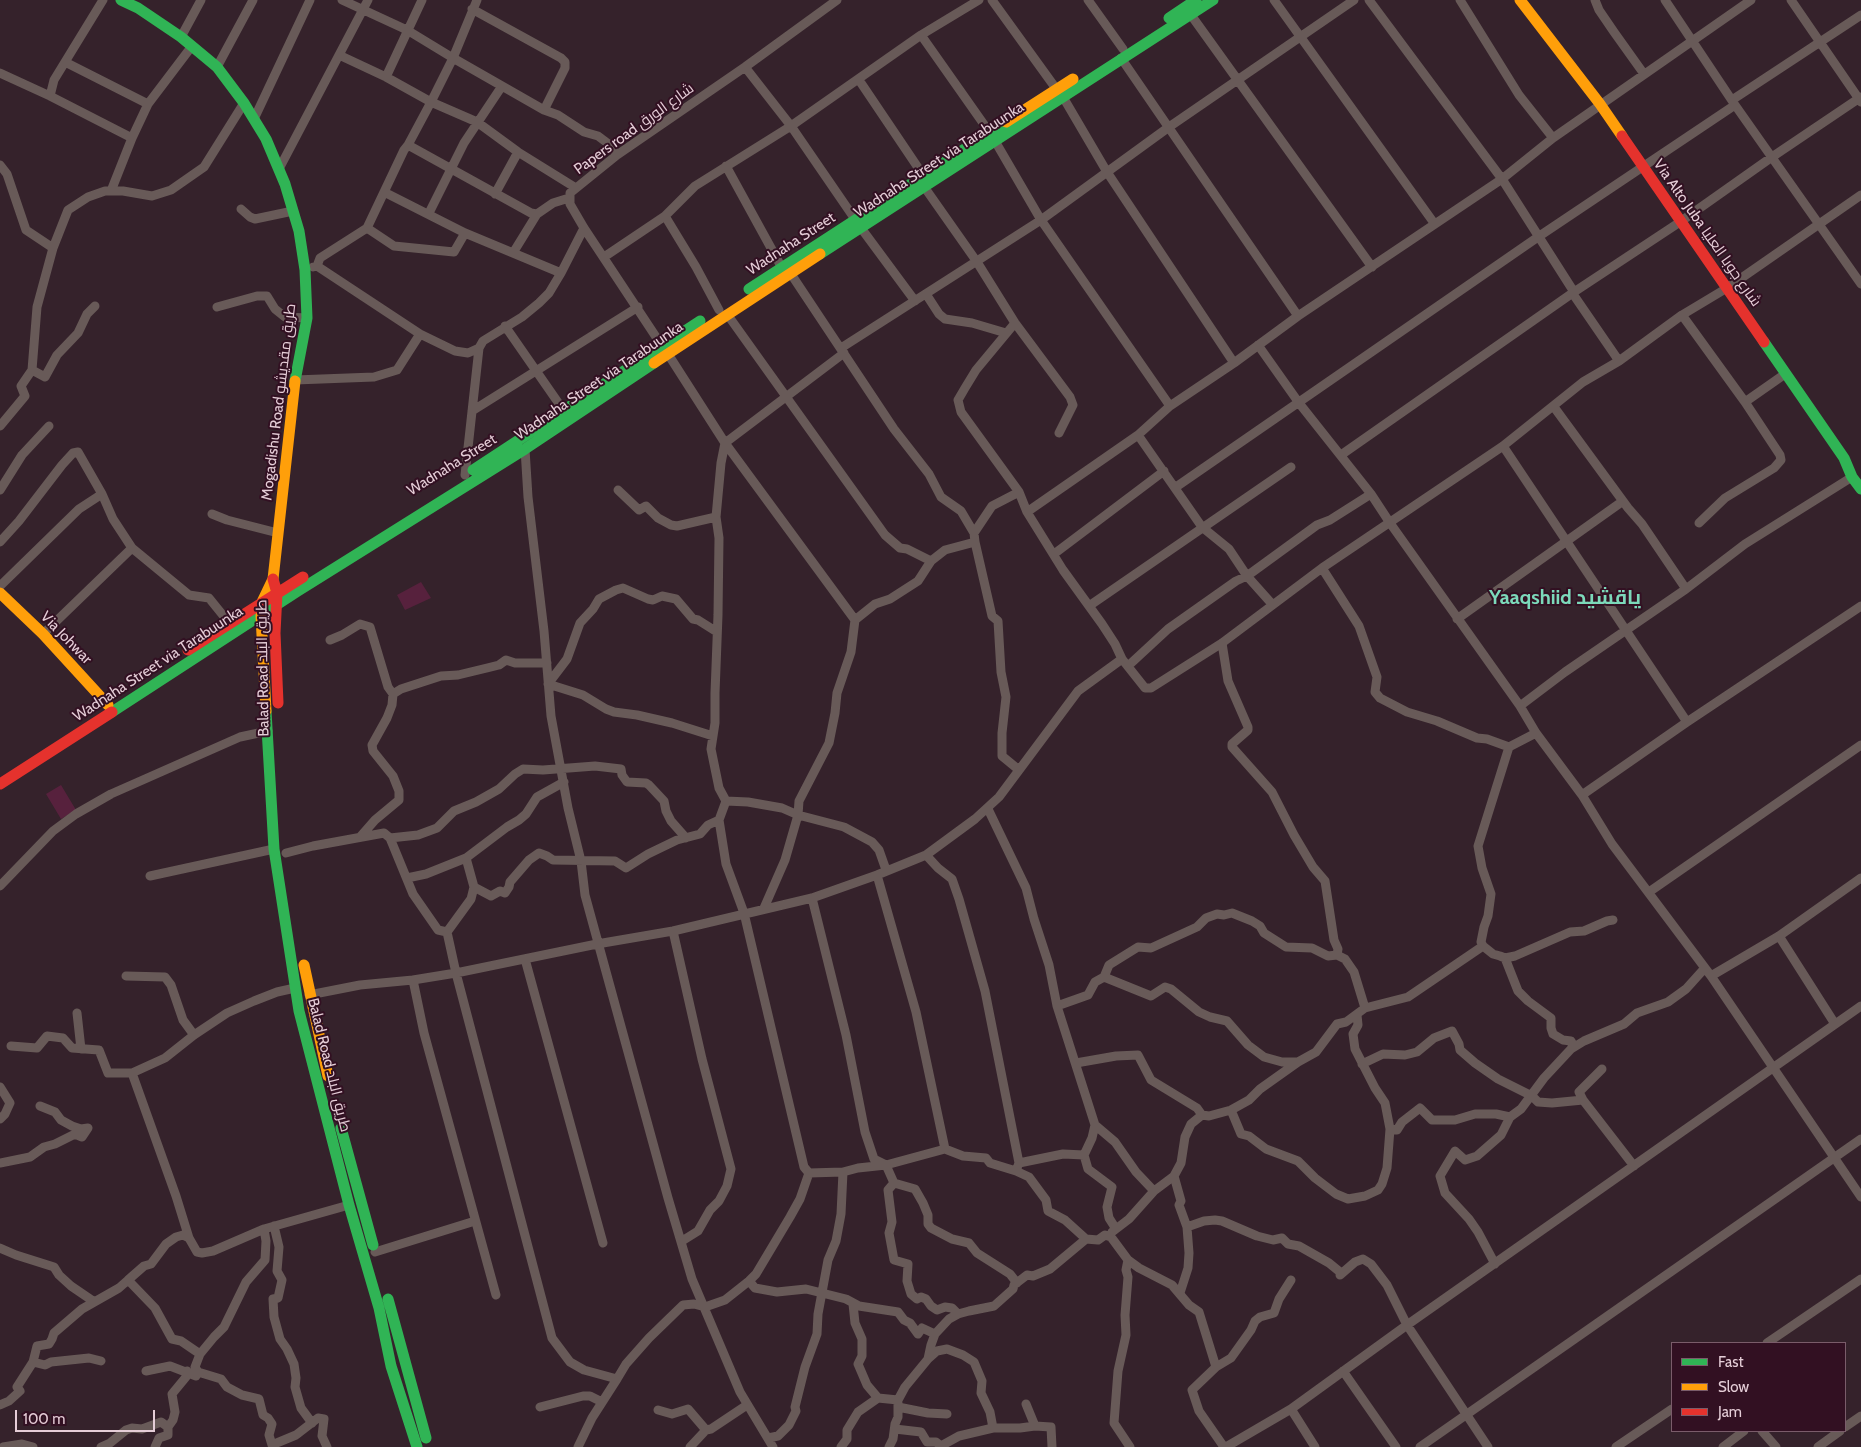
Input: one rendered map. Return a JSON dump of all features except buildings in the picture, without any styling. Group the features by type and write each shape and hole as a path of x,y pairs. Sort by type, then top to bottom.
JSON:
{"main road":[{"name":"Mogadishu Road طريق مقديشو","path":"121,0 140,4 217,67 244,103 266,139 279,169 299,231 305,270 307,318 296,380 273,580"},
{"path":"1189,5 1213,0"},
{"name":"Via Alto Juba شارع جوبا العليا","path":"1520,0 1600,104 1844,458 1852,477 1861,489"},
{"name":"Wadnaha Street","path":"0,774 196,651 262,602 669,347 858,224 923,175 992,137 1122,53 1189,5"},
{"name":"Wadnaha Street via Tarabuunka","path":"858,224 925,188 992,137"},
{"name":"Wadnaha Street via Tarabuunka","path":"0,784 196,651 277,606 298,591 525,450 669,347"},
{"name":"Balad Road طريق البلد","path":"273,580 277,593 275,633 278,712"},
{"name":"Balad Road طريق البلد","path":"273,580 262,602 260,616 274,849 295,988 349,1205 379,1308 392,1366 417,1447"},
{"name":"Via Johwar","path":"0,593 43,634 108,705"},
{"name":"Balad Road طريق البلد","path":"280,752 283,832 287,858"},
{"name":"Balad Road طريق البلد","path":"302,950 309,995 333,1100 429,1447"}],"street":[{"path":"50,96 54,80 103,0"},
{"path":"181,37 201,0"},
{"path":"217,67 253,0"},
{"path":"254,119 310,0"},
{"path":"342,0 407,30 544,110 558,115 584,132 598,136 610,145 617,156"},
{"path":"279,169 368,0"},
{"path":"386,77 422,0"},
{"path":"317,266 320,258 367,228 404,150 453,58 477,0"},
{"name":"Papers road شارع الورق","path":"569,198 570,193 617,156 837,0"},
{"path":"604,257 665,216 695,186 791,126 921,35 979,0"},
{"path":"992,0 1060,93 1107,172 1234,363"},
{"path":"1088,0 1169,127 1298,316"},
{"path":"1274,0 1434,223"},
{"path":"809,1173 804,1167 744,913 726,864 719,820 726,801 719,788 711,750 715,723 720,538 716,516 721,463 725,443 843,350 1041,220 1169,127 1354,0"},
{"path":"1370,0 1502,179 1573,293 1619,362"},
{"path":"1460,0 1519,95 1553,138"},
{"path":"1595,0 1599,10 1644,74"},
{"path":"1665,0 1733,102 1861,284"},
{"path":"1027,512 1138,435 1170,406 1434,223 1502,179 1553,138 1600,104 1751,0"},
{"path":"1341,455 1573,293 1860,99 1791,0"},
{"path":"1189,5 1239,80 1372,267"},
{"path":"472,9 561,58 564,62 565,68 544,110"},
{"path":"1176,487 1642,167 1733,102 1861,16"},
{"path":"921,35 992,137 1041,220 1170,406"},
{"path":"111,191 148,104 192,46"},
{"path":"339,55 386,77 431,102 477,122 518,152 576,188"},
{"path":"65,62 148,104"},
{"path":"745,67 791,126 858,224 915,301"},
{"path":"0,73 132,138"},
{"path":"859,80 923,175"},
{"path":"429,213 464,143 502,86"},
{"path":"0,426 23,399 25,393 21,386 32,370 37,307 53,248 68,210 94,194 123,191 152,196 171,190 204,167 244,103"},
{"path":"408,145 495,194 537,214"},
{"path":"495,194 518,152"},
{"path":"0,165 7,174 26,230 53,248"},
{"path":"726,166 786,271 843,350 894,429 929,474 941,497 961,511 974,537 992,616 998,621 1000,672 1006,697 1002,733 1002,756 1019,770"},
{"path":"925,188 977,262 1015,323 1070,397 1073,405 1059,433"},
{"path":"384,192 429,213 465,233 561,273"},
{"path":"1015,323 976,370 958,400 960,412 1019,492 1027,512 1063,570 1115,644 1125,663 1145,688 1151,688 1222,643 1322,568 1503,446 1583,382 1619,362 1682,315 1727,288 1861,195"},
{"path":"513,253 537,214 546,210 553,203 569,198 570,204 584,228 638,307 669,347 725,443 854,620 852,652 837,693 835,713 828,743 799,802 798,815 785,860 764,908"},
{"path":"241,209 255,219 293,211"},
{"path":"665,216 723,312 786,395 885,535 900,548 907,549 931,561"},
{"path":"367,228 394,246 454,252 465,233"},
{"path":"466,475 479,348 483,341 522,317 549,293 584,228"},
{"path":"305,270 317,266"},
{"path":"317,266 420,334 455,351 468,353 479,348"},
{"path":"926,294 939,314 945,319 972,322 1006,333"},
{"path":"218,307 257,296 267,296 275,309 285,317 307,318"},
{"path":"32,370 45,377 57,355 78,333 87,314 95,306"},
{"path":"472,411 638,307"},
{"path":"1682,315 1745,402 1780,455 1781,460 1774,468 1725,498 1699,523"},
{"path":"505,326 564,412"},
{"path":"296,380 374,377 397,370 420,334"},
{"path":"1258,345 1299,402 1372,494 1390,523 1520,706 1536,733 1582,795 1612,844 1708,973 1835,1156 1861,1197"},
{"path":"1745,402 1785,374"},
{"path":"1554,407 1623,502 1642,524 1686,589"},
{"path":"0,490 22,455 48,426"},
{"path":"1138,435 1202,527 1229,549 1247,576 1272,604"},
{"path":"1503,446 1687,722"},
{"path":"525,450 528,497 537,559 552,716 581,861 585,895 597,944 692,1279 740,1392 773,1447"},
{"path":"0,542 19,521 62,465 74,453 78,452 82,456 113,518 132,548 189,595 209,598 230,624"},
{"path":"1089,606 1291,466"},
{"path":"1054,554 1164,471"},
{"path":"1520,706 1686,589 1745,544 1852,477"},
{"path":"618,490 639,510 646,506 658,518 671,525 678,526 716,516"},
{"path":"854,620 875,604 890,599 918,581 931,561 945,550 974,537 992,506 1019,492"},
{"path":"0,586 79,509 102,494"},
{"path":"309,995 360,985 413,980 456,973 597,944 673,931 812,898 926,856 988,809 1000,797 1078,691 1125,663 1168,629 1236,581 1247,576 1317,525 1330,520 1372,494"},
{"path":"1458,619 1623,502"},
{"path":"212,514 227,520 278,533"},
{"path":"43,634 132,548"},
{"path":"1322,568 1359,626 1377,678 1375,692 1380,698 1407,712 1436,721 1477,738 1509,746 1536,733"},
{"path":"548,684 567,658 580,623 593,609 599,599 616,590 623,588 653,600 662,596 676,599 693,619 698,620 717,632"},
{"path":"1582,795 1687,722 1861,606"},
{"path":"330,640 360,624 370,627 388,686 393,694 390,711 372,745 373,751 393,776 399,791 399,800 375,820 361,836"},
{"path":"1222,643 1228,681 1248,727 1248,730 1232,744 1232,747 1272,792 1313,867 1325,881 1334,940 1338,949 1337,955"},
{"path":"393,694 400,688 441,676 458,675 499,665 506,660 515,663 547,663"},
{"path":"548,684 584,695 614,712 672,723 713,736"},
{"path":"0,886 53,831 76,814 111,794 240,737 268,731"},
{"path":"1649,892 1861,745"},
{"path":"1509,746 1478,846 1482,868 1491,894 1488,916 1481,942 1483,946 1493,954 1505,958 1515,956 1570,932 1584,931 1613,920"},
{"path":"390,838 418,835 437,828 454,811 476,802 499,789 523,769 562,769 595,766 616,767 621,769 622,775 627,782 646,783 659,794 664,801 671,821 686,838"},
{"path":"407,878 426,874 466,858 526,814 537,797 564,782"},
{"path":"726,801 748,802 782,808 798,815 844,827 872,842 879,850 888,870"},
{"path":"988,809 1026,888 1049,965 1057,1006 1096,1125 1115,1142 1136,1172 1154,1191"},
{"path":"474,887 491,896 500,891 505,894 510,887 510,882 530,860 539,854 553,860 615,861 626,868 648,854 677,840 700,834 708,825 719,820"},
{"path":"287,858 361,836 384,833 390,838 413,894 438,930 446,932"},
{"path":"150,876 274,849"},
{"path":"926,856 952,879 962,908 986,991 1017,1167 1030,1177 1046,1200 1048,1211 1065,1220 1086,1239 1098,1240 1105,1235 1113,1233 1129,1220 1154,1191 1174,1176 1181,1163 1185,1137 1191,1124 1202,1115"},
{"path":"446,932 471,899 474,887 466,858"},
{"path":"878,875 916,1012 945,1149"},
{"path":"1494,1264 1474,1226 1445,1193 1440,1176 1455,1151 1465,1160 1477,1156 1500,1135 1510,1118 1521,1109 1544,1078 1570,1049 1624,1024 1637,1014 1668,1002 1708,973 1779,936 1861,878"},
{"path":"812,898 846,1036 865,1132 874,1159 886,1166 894,1183 915,1189 928,1215 928,1224 931,1228 952,1239 969,1243 977,1253 1010,1274 1017,1284"},
{"path":"1057,1006 1088,995 1095,982 1104,977 1109,965 1138,947 1151,948 1197,926 1206,918 1217,914 1232,913 1260,926 1264,933 1286,947 1316,949 1328,956 1337,955 1345,959 1354,972 1365,1008"},
{"path":"673,931 702,1059 731,1169 727,1186 719,1201 710,1210 698,1231 682,1241"},
{"path":"446,932 552,1338 570,1362 584,1370 616,1379"},
{"path":"1779,936 1835,1024"},
{"path":"1076,1063 1116,1056 1138,1055 1151,1080 1197,1108 1202,1115 1209,1116 1231,1110 1249,1100 1260,1089 1298,1062 1316,1052 1337,1024 1346,1022 1365,1008 1408,997 1483,946"},
{"path":"1505,958 1518,991 1551,1018 1550,1028 1553,1034 1562,1040 1571,1041 1570,1049"},
{"path":"525,959 603,1243"},
{"path":"126,976 165,977 171,985 183,1020 194,1035"},
{"path":"1104,977 1151,996 1166,987 1171,989 1199,1012 1226,1021 1248,1046 1264,1057 1282,1062 1298,1062"},
{"path":"413,980 424,1033 496,1294"},
{"path":"12,1046 37,1048 48,1036 63,1038 72,1048 99,1050 108,1073 132,1073 165,1058 194,1035 227,1014 254,1000 295,988"},
{"path":"1291,1280 1279,1300 1274,1313 1254,1321 1251,1330 1231,1358 1216,1367 1192,1390 1199,1411 1225,1447 1291,1409 1407,1325 1774,1069 1861,1006"},
{"path":"78,1013 81,1049"},
{"path":"1231,1110 1242,1134 1266,1149 1298,1161 1326,1187 1348,1199 1365,1196 1378,1190 1387,1168 1390,1129 1385,1103 1362,1064 1354,1045 1353,1034 1358,1025 1357,1015"},
{"path":"1362,1064 1383,1054 1405,1055 1417,1052 1434,1038 1452,1031 1460,1050 1485,1071 1532,1096 1538,1102 1552,1103 1583,1100"},
{"path":"1602,1069 1579,1092 1583,1100 1634,1166"},
{"path":"132,1073 189,1238 197,1252 213,1251 264,1229 349,1205"},
{"path":"0,1087 10,1103 5,1114 0,1119"},
{"path":"0,1163 30,1157 44,1147 75,1134 82,1137 88,1128 81,1129 72,1126 61,1120 55,1112 40,1106"},
{"path":"1390,1129 1399,1129 1402,1122 1420,1108 1432,1120 1455,1120 1475,1114 1496,1114 1510,1118"},
{"path":"1096,1125 1084,1155 1088,1169 1112,1187 1107,1207 1113,1233 1128,1260 1139,1268 1172,1285 1202,1317 1204,1332 1216,1367"},
{"path":"1420,1447 1861,1139"},
{"path":"809,1173 843,1172 858,1168 886,1166 945,1149 963,1156 986,1158 990,1163 1017,1167 1062,1154 1084,1155"},
{"path":"768,1438 778,1436 789,1425 796,1412 795,1407 805,1366 817,1334 828,1260 836,1241 841,1214 843,1172"},
{"path":"578,1447 616,1379 626,1364 649,1338 683,1306 694,1304 705,1307 725,1300 750,1281 756,1274 800,1199 809,1173"},
{"path":"1174,1176 1181,1201 1179,1205 1187,1227 1189,1259 1180,1293"},
{"path":"894,1183 888,1190 892,1222 889,1233 894,1260 908,1264 907,1281 911,1294 917,1299 926,1299 937,1310 945,1307 952,1308 958,1314"},
{"path":"1187,1227 1204,1221 1215,1220 1222,1221 1258,1236 1273,1240 1282,1238 1288,1244 1299,1246 1329,1263 1340,1272 1340,1275 1355,1262 1363,1259 1371,1264 1398,1305 1407,1325 1488,1447"},
{"path":"378,1261 475,1221"},
{"path":"274,1226 279,1247 278,1271 282,1280 278,1298 273,1298 276,1325 280,1339 287,1348 294,1364 295,1387 301,1408 312,1424"},
{"path":"264,1229 266,1241 265,1260 246,1282 224,1327 200,1354 195,1367 198,1372 221,1379 227,1387 242,1395 259,1400 263,1415 272,1424 269,1435 273,1446 296,1434 318,1418 324,1420 322,1436 327,1447"},
{"path":"0,1405 9,1402 20,1391 17,1386 33,1362 37,1346 49,1344 54,1333 93,1302 119,1288 144,1266 151,1264 170,1240 183,1235 189,1238"},
{"path":"928,1359 936,1334 944,1324 958,1314 994,1306 1026,1275 1033,1276 1050,1269 1086,1239"},
{"path":"0,1248 54,1267 59,1275 71,1286 93,1302"},
{"path":"1128,1260 1126,1270 1128,1277 1125,1315 1126,1335 1118,1371 1114,1423 1130,1447"},
{"path":"1768,1342 1861,1279"},
{"path":"128,1280 155,1308 172,1339 181,1341 200,1354"},
{"path":"750,1281 755,1288 777,1292 806,1289 846,1299 859,1306 898,1312 918,1334 922,1328 936,1334"},
{"path":"854,1304 855,1323 862,1339 862,1356 858,1364 867,1385 878,1398 928,1413 947,1414"},
{"path":"889,1447 893,1439 898,1417 898,1403 905,1387 928,1359 937,1351 947,1349 963,1355 974,1362 982,1381 981,1393 990,1412 993,1428"},
{"path":"33,1362 45,1365 51,1362 89,1358 101,1360"},
{"path":"146,1371 170,1366 196,1376 198,1372"},
{"path":"154,1447 159,1438 168,1435 168,1427 173,1420 175,1412 172,1394 186,1377 187,1371"},
{"path":"1343,1371 1396,1447"},
{"path":"540,1407 583,1396 590,1396 602,1402"},
{"path":"841,1447 846,1440 847,1430 854,1417 878,1398"},
{"path":"1026,1404 1035,1426"},
{"path":"690,1447 706,1430 711,1429 747,1405"},
{"path":"658,1410 672,1414 688,1409 706,1430"},
{"path":"1291,1409 1315,1447"},
{"path":"1616,1447 1671,1409"},
{"path":"1846,1426 1861,1416"},
{"path":"101,1447 132,1428 142,1429 161,1422 168,1427"},
{"path":"895,1429 921,1432 927,1442 936,1442 941,1446 959,1436 993,1428 1035,1426 1051,1428 1052,1447"},
{"path":"1723,1447 1743,1432"},
{"path":"1763,1432 1776,1447"},
{"path":"1818,1447 1839,1432"},
{"path":"3,1447 22,1444 34,1447"}],"shaded area":[{"path":"421,582 431,598 405,610 397,595"},
{"path":"61,785 76,810 61,819 46,794"}],"traffic: fast":[{"path":"121,0 138,8 181,37 217,67 244,103 266,139 285,184 299,231 305,270 307,318 295,381"},
{"path":"1169,18 1196,0"},
{"path":"820,254 1213,0"},
{"path":"749,289 1006,122"},
{"path":"473,470 700,321"},
{"path":"1764,342 1844,458 1852,477 1861,489"},
{"path":"112,712 298,591 525,449 654,363"},
{"path":"266,711 274,849 299,1011 349,1205 379,1308 391,1366 417,1447"},
{"path":"341,1128 373,1245"},
{"path":"388,1299 426,1438"}],"traffic: slow":[{"path":"1520,0 1600,104 1622,136"},
{"path":"1006,122 1073,79"},
{"path":"654,363 820,254"},
{"path":"266,711 261,616 262,602 273,579 295,381"},
{"path":"0,593 43,634 108,705"},
{"path":"304,965 328,1076"}],"traffic: jam":[{"path":"1622,136 1764,342"},
{"path":"188,650 303,577"},
{"path":"273,579 277,593 275,633 278,703"},
{"path":"0,784 112,712"}],"district":[{"name":"Yaaqshiid ياقشيد","path":"1565,598"}]}
